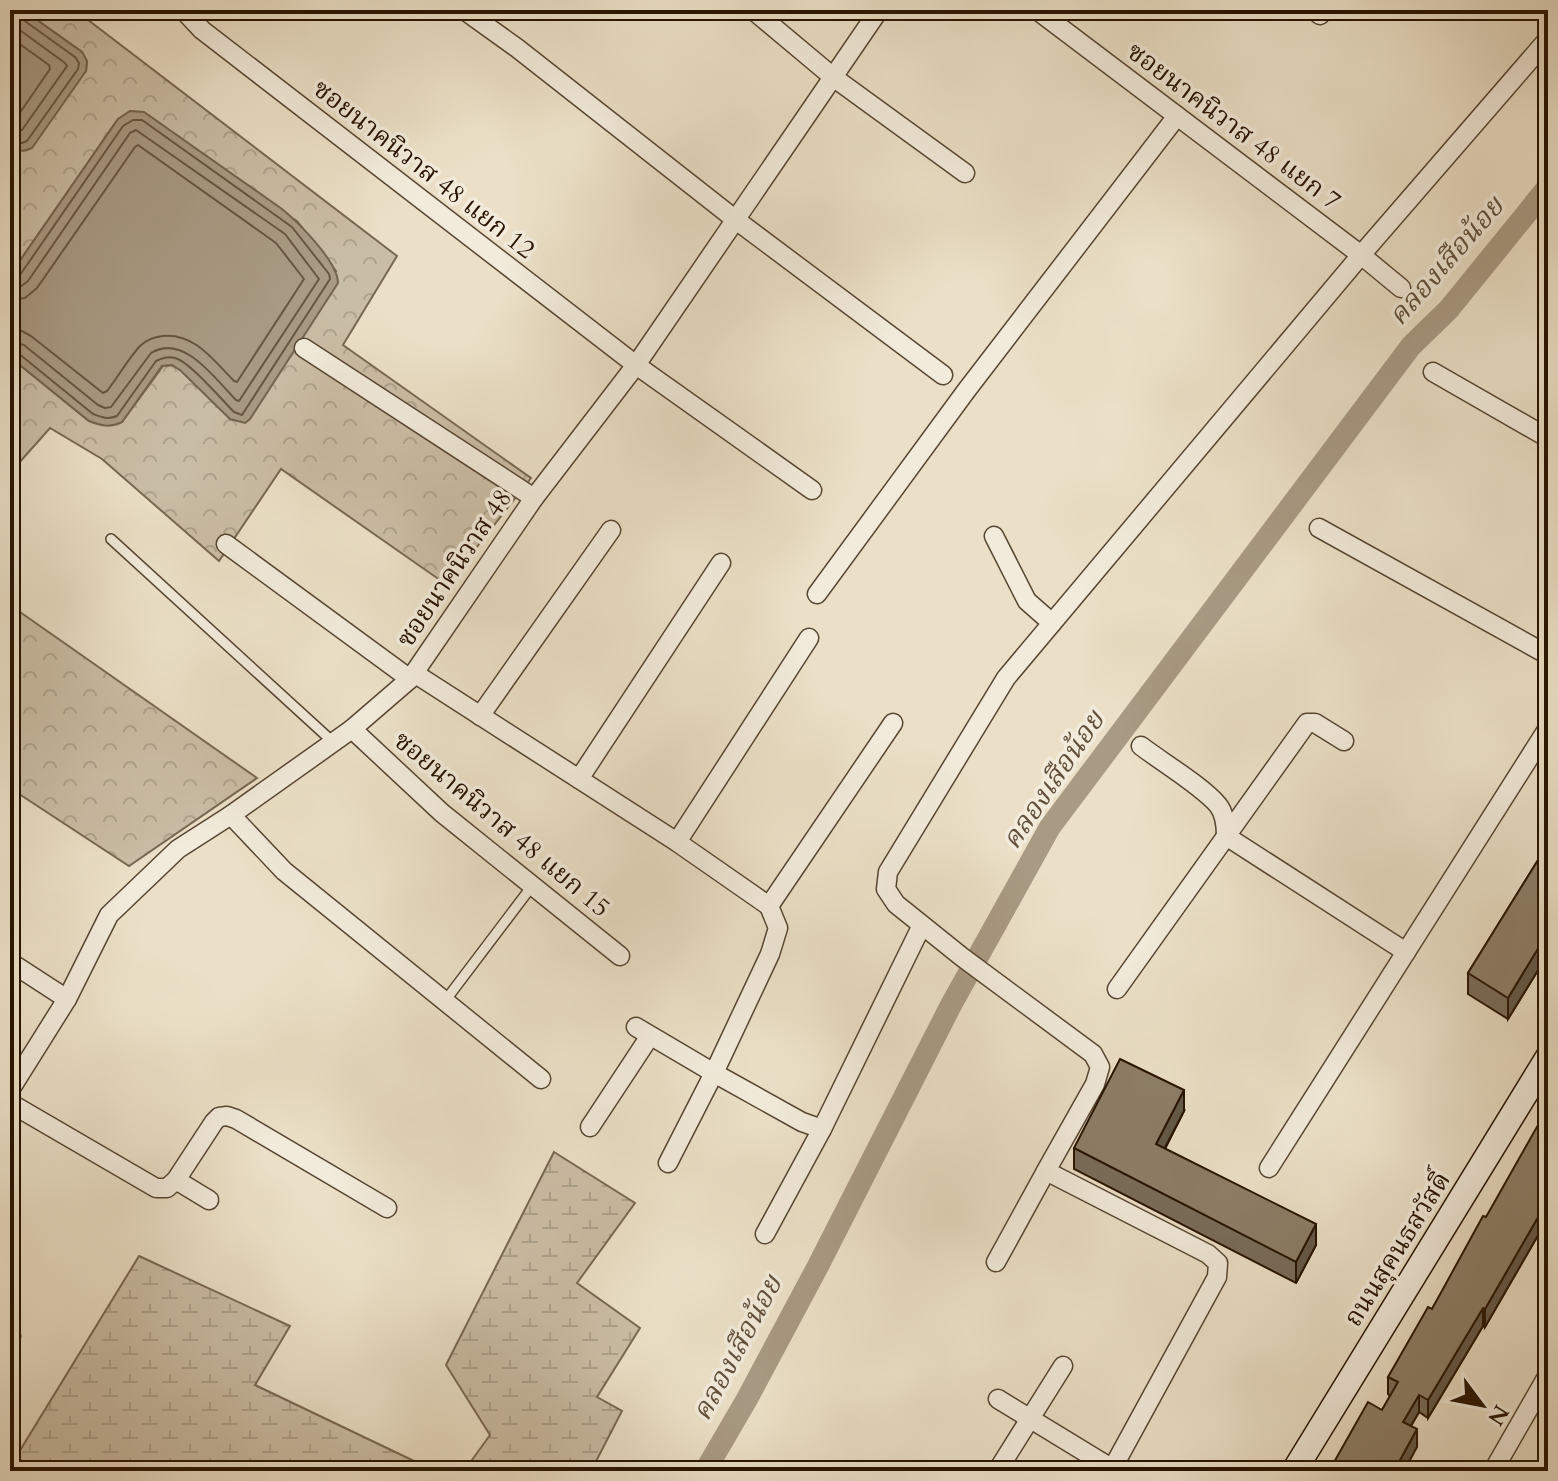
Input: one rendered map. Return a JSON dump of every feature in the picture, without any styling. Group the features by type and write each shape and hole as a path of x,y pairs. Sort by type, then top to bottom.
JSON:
{"main road":[{"name":"ถนนสุคนธสวัสดิ์","path":"1294,1471 1548,1057"}],"street":[{"name":"ซอยนาคนิวาส 48 แยก 12","path":"186,10 202,30 636,365 812,490"},
{"path":"464,10 943,375"},
{"path":"753,10 833,77 965,173"},
{"name":"ซอยนาคนิวาส 48","path":"10,1090 67,999 109,915 178,849 352,729 412,676 534,498 636,365 879,10"},
{"name":"ซอยนาคนิวาส 48 แยก 7","path":"1037,10 1401,288"},
{"path":"996,1262 1095,1084 1100,1067 1093,1054 896,904 886,889 888,872 1006,678 1361,255 1548,39"},
{"path":"817,594 966,391 1177,116"},
{"path":"304,348 534,498"},
{"path":"1433,372 1548,438"},
{"path":"1319,528 1548,655"},
{"path":"480,716 611,530"},
{"path":"994,536 1027,601 1052,623"},
{"path":"226,544 412,676 677,842 769,906 778,928 770,954 668,1163"},
{"path":"579,779 721,563"},
{"path":"677,842 809,638"},
{"path":"769,906 893,723"},
{"path":"1117,989 1307,723 1315,723 1344,741"},
{"path":"1269,1168 1548,728"},
{"name":"ซอยนาคนิวาส 48 แยก 15","path":"352,729 442,813 620,956"},
{"path":"1141,746 1219,807 1225,820 1226,836"},
{"path":"231,815 284,871 541,1079"},
{"path":"1226,836 1406,952"},
{"path":"765,1234 822,1129 922,925"},
{"path":"10,962 67,999"},
{"path":"590,1127 643,1031 802,1122 822,1129"},
{"path":"10,1103 156,1188 167,1188 176,1180 214,1122 219,1117 227,1116 387,1208"},
{"path":"998,1399 1113,1470 1217,1277 1218,1263 1208,1254 1046,1171"},
{"path":"176,1180 209,1200"},
{"path":"1001,1465 1063,1366"},
{"path":"1493,1471 1548,1375"}],"lane":[{"path":"111,539 333,742"},
{"path":"445,1002 532,886"}],"green space":[{"path":"23,10 75,10 397,256 343,345 531,478 447,585 281,469 219,561 102,459 50,428 10,473 10,357 89,421 122,422 163,366 172,365 180,370 336,271 297,221 118,119 10,275 10,146 14,150 86,71 87,62 82,52"},
{"path":"10,605 257,778 129,866 10,788"},
{"path":"554,1152 635,1203 577,1283 640,1328 597,1397 622,1411 591,1471 464,1471 490,1435 446,1365"},
{"path":"139,1256 290,1326 255,1385 435,1471 39,1471 16,1457"}],"water":[{"path":"10,10 23,10 82,52 87,61 86,71 32,148 23,151 10,146"},
{"path":"130,111 144,112 282,209 316,243 336,274 338,283 245,423 230,419 172,365 162,366 122,422 110,426 98,424 89,421 10,357 10,275 118,119"}],"building":[{"path":"1548,844 1548,932 1508,998 1468,973"},
{"path":"1120,1059 1184,1090 1156,1144 1316,1224 1296,1262 1074,1148"},
{"path":"1548,1124 1548,1200 1428,1400 1419,1395 1403,1422 1417,1429 1394,1471 1329,1471 1368,1402 1382,1410 1398,1382 1388,1377 1428,1307 1432,1309 1538,1125 1545,1129"}],"waterway":[{"name":"คลองเสือน้อย","path":"705,1471 818,1266 951,1005 1050,827 1411,346 1449,309 1548,187"}]}
